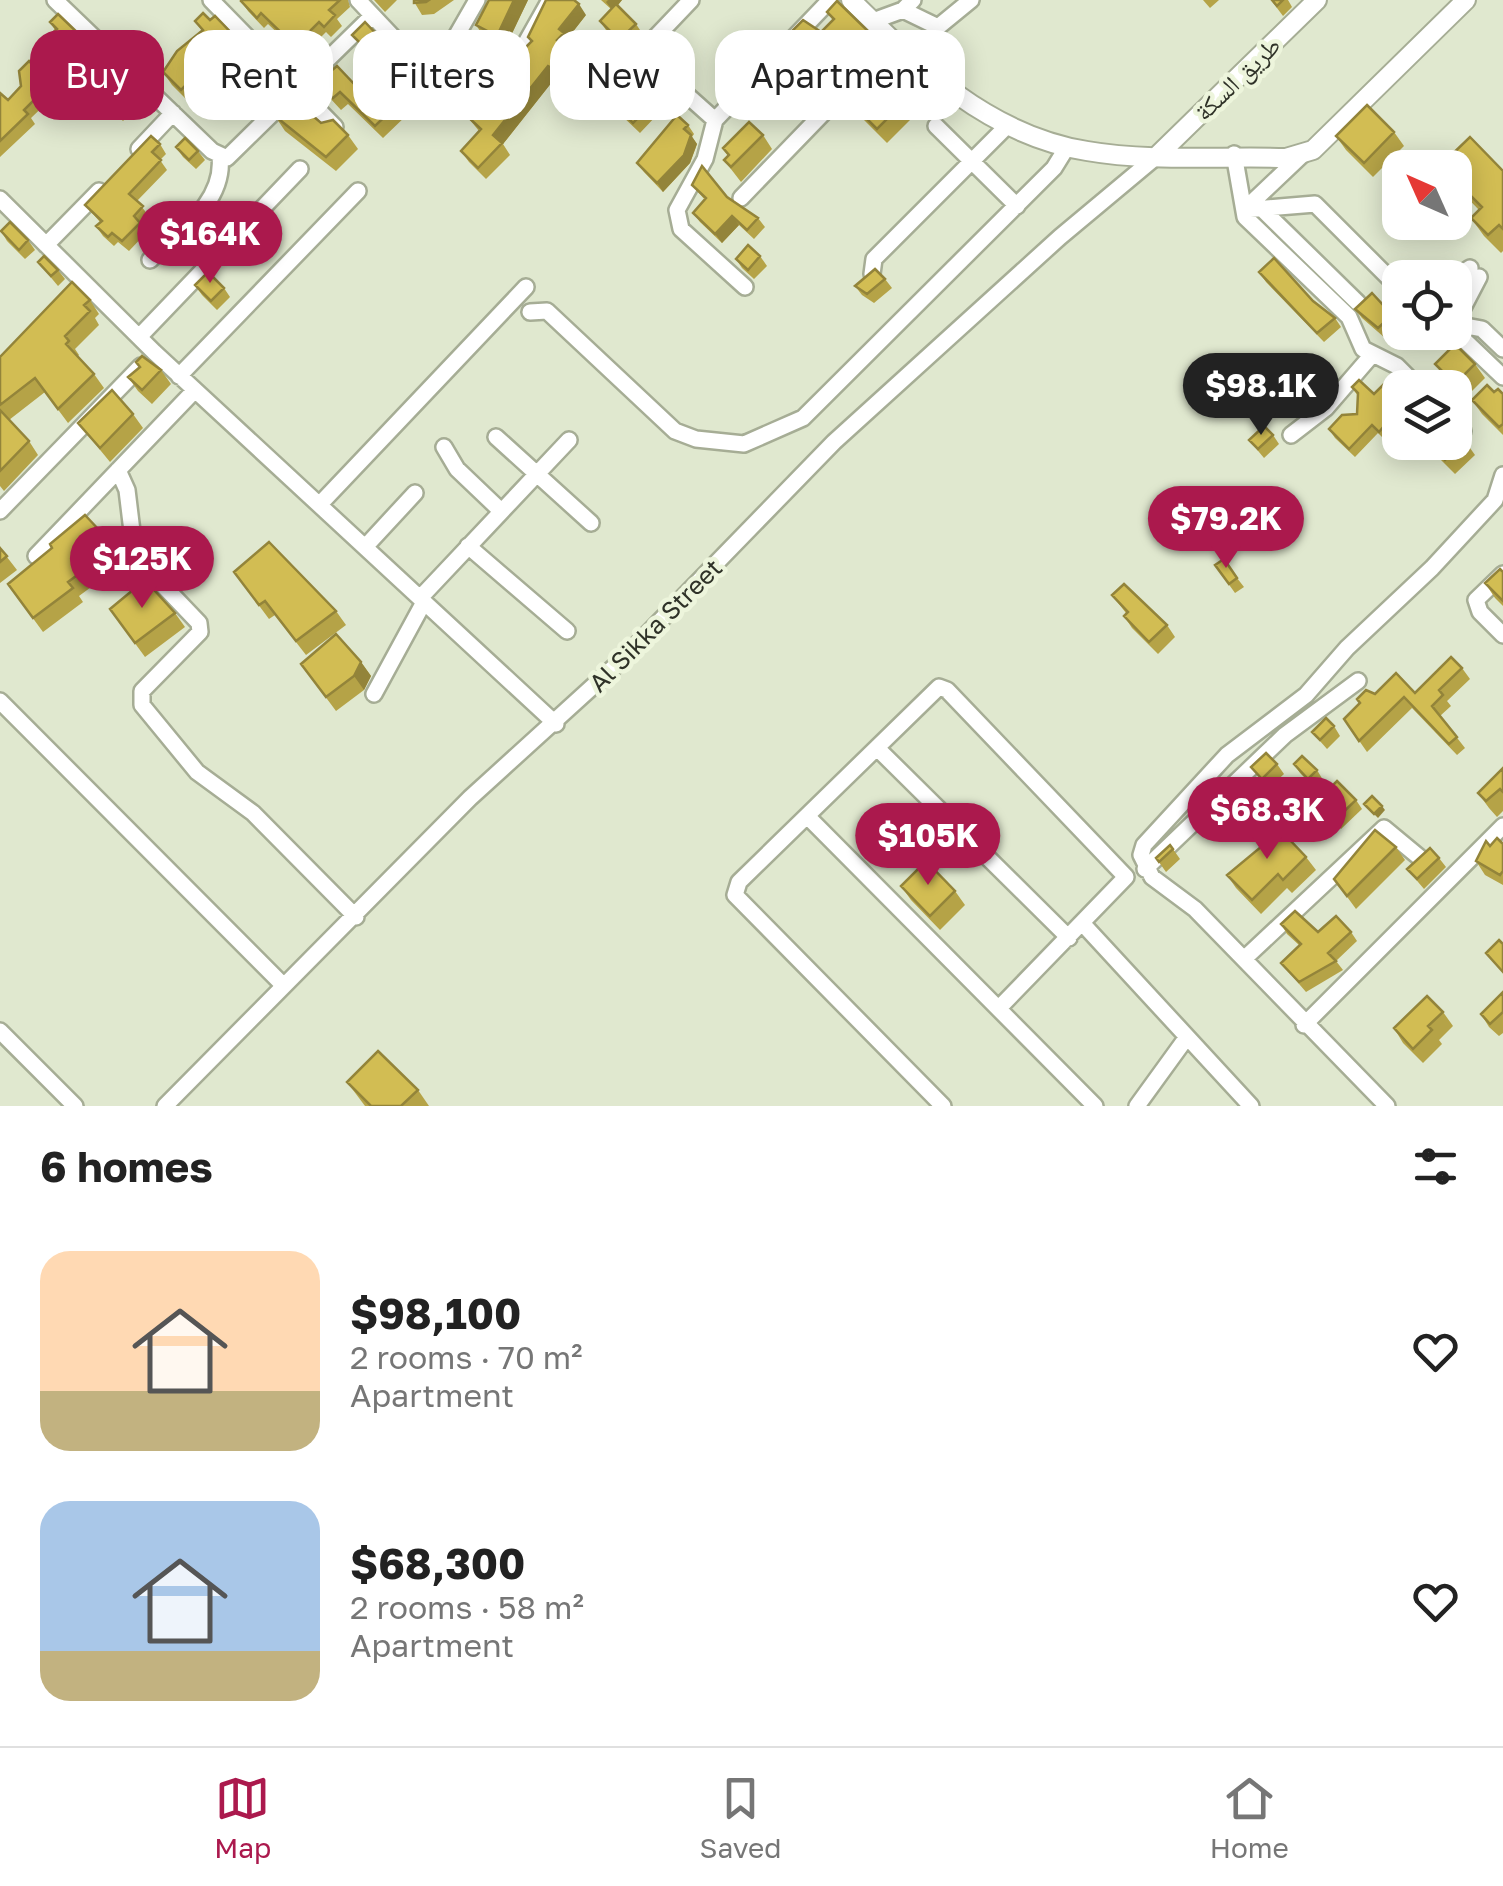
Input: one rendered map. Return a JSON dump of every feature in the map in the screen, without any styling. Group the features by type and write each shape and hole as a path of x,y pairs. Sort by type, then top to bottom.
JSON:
{"main road":[{"path":"852,0 882,30"},
{"name":"طريق السكة","path":"1156,156 1317,0"},
{"path":"965,100 1007,126 1067,147 1156,156 1234,154 1286,158 1303,154 1320,142 1466,0"}],"street":[{"path":"55,0 220,157 222,174 215,194 150,260"},
{"path":"211,0 240,30"},
{"path":"358,0 424,70 435,73 477,0"},
{"path":"530,36 550,0"},
{"path":"662,30 691,0"},
{"path":"801,30 830,0"},
{"path":"873,21 908,5 938,27 971,0"},
{"path":"333,53 372,16"},
{"path":"695,102 715,120 705,159 676,210 676,223 745,287"},
{"path":"122,166 173,113"},
{"path":"220,157 233,154 266,120"},
{"path":"328,120 335,127"},
{"path":"741,198 817,120"},
{"path":"936,126 1017,206"},
{"path":"872,274 874,258 1007,126"},
{"path":"530,312 547,311 680,434 744,444 803,418 1017,206 1054,168 1067,147"},
{"path":"1234,154 1245,217 1349,316 1356,339 1371,356 1401,370"},
{"path":"1244,210 1303,154"},
{"name":"Al Sikka Street","path":"165,1106 283,985 356,918 470,798 556,724 834,442 1060,236 1156,156"},
{"path":"139,337 300,169"},
{"path":"46,245 110,179"},
{"path":"179,376 358,191"},
{"path":"0,199 179,376 322,503 556,724"},
{"path":"1244,210 1314,204 1382,271"},
{"path":"1264,211 1358,303"},
{"path":"67,294 81,280"},
{"path":"322,503 526,287"},
{"path":"1472,327 1482,328 1503,349"},
{"path":"1472,347 1503,377"},
{"path":"0,511 154,352"},
{"path":"1291,435 1326,408 1371,356"},
{"path":"36,556 195,390"},
{"path":"496,437 591,522"},
{"path":"374,694 422,600 570,440"},
{"path":"444,447 458,469 502,511"},
{"path":"118,470 127,490 135,556 199,623 200,632 142,691 142,706 197,772 253,813 356,918"},
{"path":"1388,1106 1304,1025 1195,909 1145,869 1144,846 1228,755 1292,706 1479,517 1494,500 1503,475"},
{"path":"366,546 414,493"},
{"path":"468,546 567,631"},
{"path":"1503,574 1476,600 1480,612 1503,635"},
{"path":"1145,869 1305,719 1358,681"},
{"path":"943,1106 734,895 739,882 936,688 947,690 1125,874 1125,882 998,1008"},
{"path":"0,700 283,985"},
{"path":"1292,706 1305,719"},
{"path":"877,748 1069,938"},
{"path":"1217,770 1231,786"},
{"path":"808,817 1095,1106"},
{"path":"1304,1025 1503,826"},
{"path":"1244,959 1384,828 1419,857"},
{"path":"1083,924 1252,1106"},
{"path":"0,1031 75,1106"},
{"path":"1137,1106 1187,1037"}],"building":[{"path":"340,0 329,10 335,15 324,27 319,22 311,30 279,30 261,13 257,18 241,1"},
{"path":"489,0 514,0 500,30 476,25"},
{"path":"546,0 574,0 579,4 560,30 550,30 550,67 530,89 530,33"},
{"path":"837,1 867,30 823,30 834,19 827,12"},
{"path":"616,4 636,24 630,30 609,30 600,21"},
{"path":"203,13 210,20 215,16 228,30 203,30 195,21"},
{"path":"58,14 75,30 56,30 50,22"},
{"path":"803,20 818,30 793,30"},
{"path":"184,45 181,90 164,73"},
{"path":"30,62 30,104 24,110 28,114 0,141 0,93 8,100 21,86 19,71"},
{"path":"337,66 353,83 353,105 340,92 333,98 333,69"},
{"path":"1367,105 1394,132 1364,163 1336,136"},
{"path":"280,120 333,120 348,135 326,157"},
{"path":"471,120 505,120 493,135 502,143 478,168 461,151 481,129"},
{"path":"673,120 682,120 688,125 684,129 691,135 684,155 657,183 637,163"},
{"path":"868,120 886,120 877,129"},
{"path":"749,122 763,135 731,167 724,160 729,155 723,148"},
{"path":"151,136 160,144 152,152 161,160 129,194 143,206 134,216 140,223 122,241 112,233 108,237 96,226 102,221 85,205"},
{"path":"1470,137 1503,171 1503,229 1499,225 1488,235 1472,219 1482,207 1472,197 1472,150 1457,150"},
{"path":"185,138 198,151 189,160 176,147"},
{"path":"702,166 727,197 758,218 747,230 732,216 715,234 693,213 706,198 692,185"},
{"path":"10,222 28,240 19,250 1,231"},
{"path":"748,245 760,256 748,270 736,259"},
{"path":"44,256 58,270 51,276 38,262"},
{"path":"1274,258 1313,301 1335,318 1317,333 1259,272"},
{"path":"875,269 885,279 867,294 855,286"},
{"path":"208,272 224,288 211,301 195,285"},
{"path":"72,282 90,300 84,305 90,311 65,336 69,341 66,344 94,374 58,409 35,378 0,405 0,357"},
{"path":"1372,293 1382,304 1382,324 1378,328 1355,309"},
{"path":"1449,350 1461,350 1475,364 1469,370 1441,370 1435,364"},
{"path":"142,356 161,370 142,390 128,377 140,367 136,362"},
{"path":"1299,379 1308,393 1294,404 1284,389"},
{"path":"1359,380 1374,394 1382,386 1382,428 1379,432 1372,425 1349,449 1329,429 1342,415 1357,414 1358,393 1352,387"},
{"path":"1487,385 1494,392 1498,389 1503,394 1503,424 1499,427 1472,400"},
{"path":"112,390 133,414 100,448 78,423"},
{"path":"0,410 29,441 0,471"},
{"path":"1264,426 1273,435 1258,449 1249,440"},
{"path":"85,515 115,547 68,582 73,588 33,618 8,584"},
{"path":"269,542 336,611 296,641 265,601 259,605 234,572"},
{"path":"1224,559 1237,578 1229,584 1215,565"},
{"path":"1500,569 1503,572 1503,601 1485,583"},
{"path":"145,580 175,613 135,643 110,609"},
{"path":"1124,584 1167,625 1149,642 1124,616 1128,612 1112,595"},
{"path":"336,634 361,662 354,676 326,697 301,664"},
{"path":"1451,657 1462,668 1439,690 1443,695 1432,706 1457,737 1449,744 1404,697 1359,741 1344,719 1360,703 1357,699 1366,690 1375,694 1396,673 1415,693"},
{"path":"1326,718 1334,726 1320,740 1312,732"},
{"path":"1266,753 1277,764 1262,779 1251,767"},
{"path":"1302,756 1317,770 1308,779 1294,764"},
{"path":"1503,768 1503,792 1500,789 1486,801 1478,793"},
{"path":"1337,781 1356,800 1335,820 1317,801"},
{"path":"1372,796 1382,806 1374,814 1364,804"},
{"path":"1270,819 1306,857 1283,880 1278,874 1252,900 1227,875 1267,842 1260,828"},
{"path":"1375,830 1396,847 1347,896 1334,879"},
{"path":"1497,838 1503,844 1500,875 1476,861 1486,841 1490,846"},
{"path":"1170,845 1173,849 1159,862 1156,858"},
{"path":"1430,848 1439,858 1417,879 1407,869"},
{"path":"926,861 955,891 930,916 901,886"},
{"path":"1295,911 1318,932 1336,916 1351,932 1328,953 1336,961 1299,982 1281,963 1301,944 1281,924"},
{"path":"1499,940 1503,944 1503,972 1486,953"},
{"path":"1503,992 1503,1012 1490,1024 1481,1014"},
{"path":"1427,996 1443,1012 1413,1049 1394,1028"},
{"path":"378,1051 418,1090 401,1106 371,1106 347,1082"}]}
